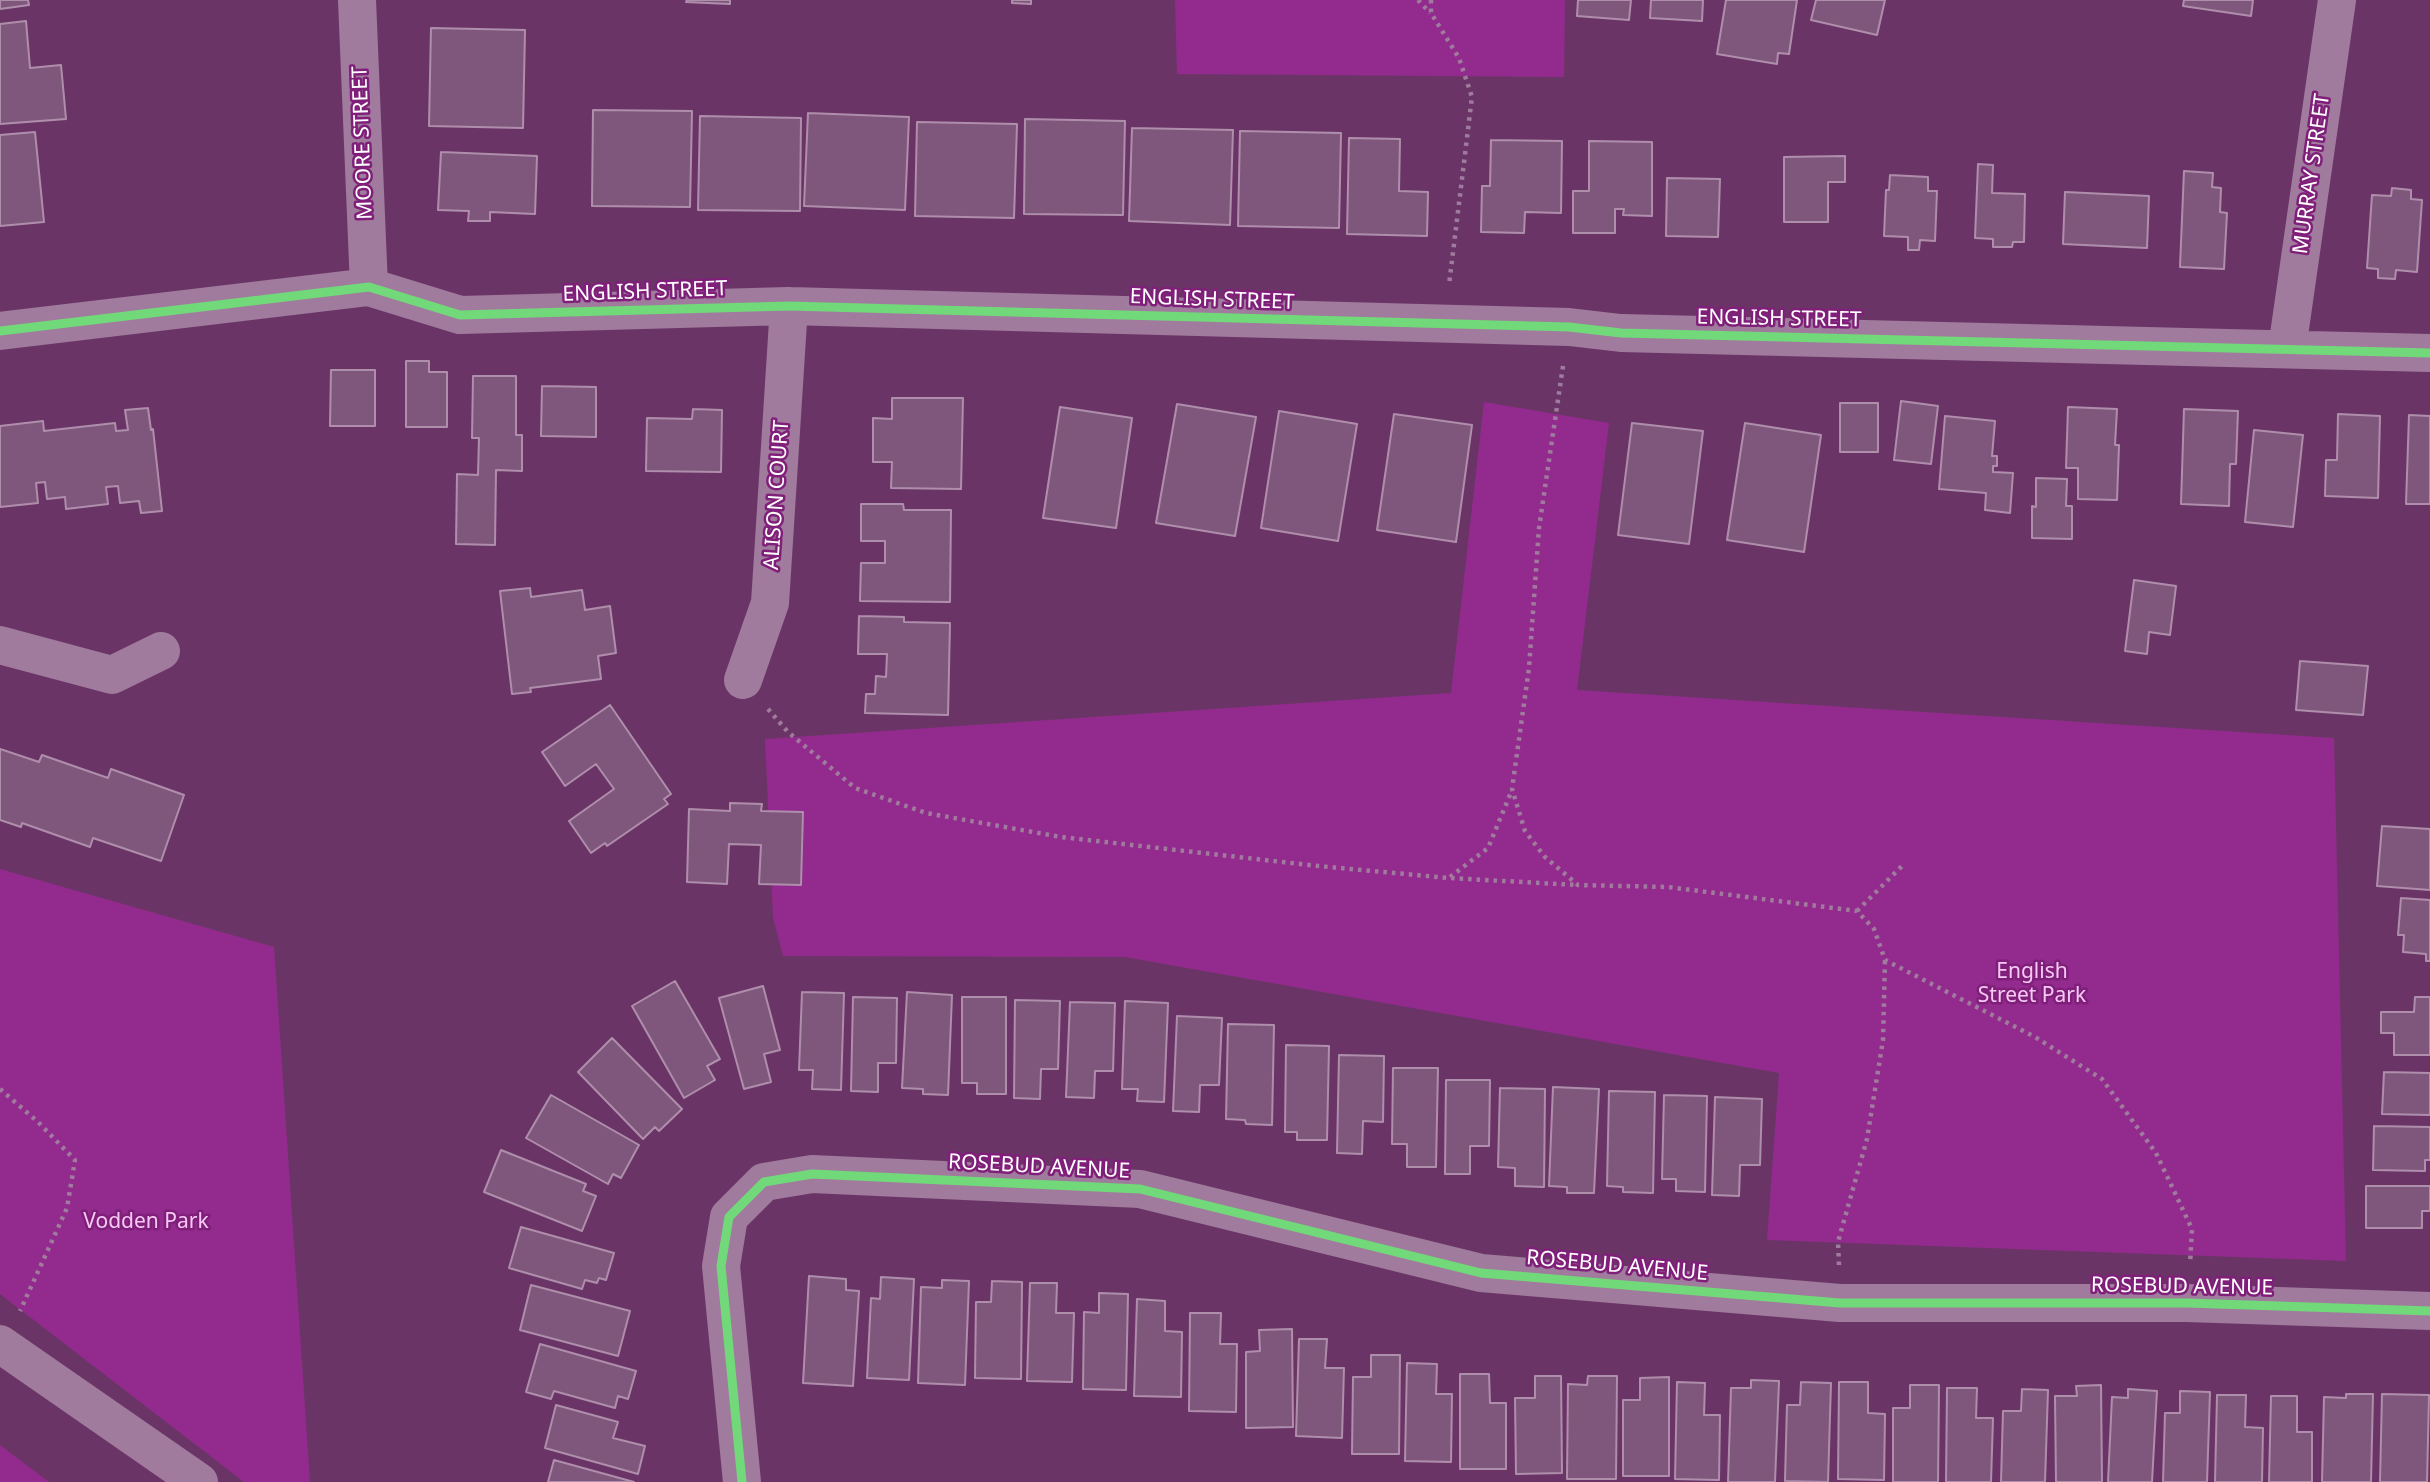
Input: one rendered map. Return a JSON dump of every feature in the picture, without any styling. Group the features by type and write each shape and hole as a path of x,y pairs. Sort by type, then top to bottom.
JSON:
{"street":[{"name":"MOORE STREET","path":"357,0 369,287"},
{"name":"MURRAY STREET","path":"2287,349 2337,0"},
{"name":"ENGLISH STREET","path":"0,331 369,287 460,315 789,306 1569,327 1621,333 2430,353"},
{"name":"ALISON COURT","path":"743,680 770,603 789,306"},
{"path":"0,645 112,675 161,651"},
{"name":"ROSEBUD AVENUE","path":"742,1482 721,1266 729,1217 764,1182 812,1174 1140,1189 1481,1273 1840,1303 2187,1303 2430,1311"},
{"path":"2,1345 199,1482"}],"path":[{"path":"1418,0 1431,13 1459,58 1472,97 1444,324"},
{"path":"1431,0 1431,13"},
{"path":"1449,878 1488,848 1512,789 1529,668 1539,528 1569,327"},
{"path":"743,680 788,732 855,788 926,813 1061,837 1318,866 1449,878 1668,887 1857,911 1874,929 1885,960 1883,1040 1869,1127 1838,1242 1840,1303"},
{"path":"1512,789 1525,831 1545,857 1578,885"},
{"path":"1857,911 1904,864"},
{"path":"1885,960 2035,1037 2102,1079 2156,1153 2192,1229 2187,1303"},
{"path":"0,1089 38,1122 75,1160 67,1209 2,1345"}],"green space":[{"path":"1175,0 1565,0 1564,77 1177,74"},
{"name":"English Street Park","path":"1484,402 1609,423 1577,690 2334,738 2346,1261 1767,1240 1779,1073 1125,957 783,956 773,917 765,739 1451,693"},
{"name":"Vodden Park","path":"0,869 274,947 310,1482 244,1482 0,1294"},
{"path":"0,1445 49,1482 0,1482"}],"building":[{"path":"0,0 28,0 29,5 0,9"},
{"path":"730,0 730,4 686,2"},
{"path":"1012,0 1031,0 1031,4 1012,3"},
{"path":"1578,0 1631,0 1629,20 1577,16"},
{"path":"1651,0 1703,0 1702,21 1650,18"},
{"path":"1726,0 1797,0 1789,54 1778,53 1777,64 1717,54"},
{"path":"1816,0 1885,0 1877,35 1811,20"},
{"path":"2184,0 2253,0 2251,16 2183,6"},
{"path":"26,21 30,68 61,65 66,119 0,124 0,24"},
{"path":"431,28 525,30 523,128 429,126"},
{"path":"593,110 692,111 690,207 592,206"},
{"path":"808,113 909,117 905,210 804,206"},
{"path":"700,116 801,118 800,211 698,210"},
{"path":"1025,119 1125,121 1123,215 1024,214"},
{"path":"917,122 1017,124 1014,218 915,216"},
{"path":"1132,128 1233,130 1230,225 1129,221"},
{"path":"1240,131 1341,133 1339,228 1238,226"},
{"path":"35,132 44,222 0,226 0,135"},
{"path":"1349,138 1400,139 1399,191 1428,192 1427,236 1347,234"},
{"path":"1491,140 1562,141 1561,213 1525,212 1524,233 1481,232 1482,186 1490,186"},
{"path":"1589,141 1652,142 1652,216 1623,215 1624,209 1615,209 1615,233 1573,233 1573,191 1589,191"},
{"path":"441,152 537,156 535,214 490,212 490,221 468,221 469,211 438,210"},
{"path":"1845,156 1845,182 1828,182 1828,222 1784,222 1784,157"},
{"path":"1978,164 1993,165 1992,193 2025,194 2024,242 2013,242 2012,247 1993,247 1993,239 1975,238"},
{"path":"2184,171 2213,173 2212,187 2221,188 2220,212 2227,213 2224,269 2180,267"},
{"path":"1890,175 1928,177 1928,191 1937,191 1935,241 1920,240 1919,250 1908,250 1908,237 1884,236 1886,190 1889,190"},
{"path":"1667,178 1720,179 1718,237 1666,236"},
{"path":"2392,188 2411,190 2411,199 2422,200 2417,272 2396,270 2395,279 2378,278 2378,269 2367,268 2372,195 2391,196"},
{"path":"2065,192 2149,196 2147,248 2063,244"},
{"path":"406,361 429,361 429,372 447,372 447,427 406,427"},
{"path":"331,370 375,370 375,426 330,426"},
{"path":"473,376 516,376 516,435 522,435 522,471 496,470 495,545 456,544 457,474 478,475 479,438 472,438"},
{"path":"542,386 596,387 596,437 541,436"},
{"path":"892,398 963,398 961,489 891,488 892,462 873,462 873,418 892,419"},
{"path":"1901,401 1938,406 1931,464 1894,460"},
{"path":"1840,403 1878,403 1878,452 1840,452"},
{"path":"1177,404 1256,417 1235,536 1156,523"},
{"path":"1060,407 1132,418 1116,528 1043,518"},
{"path":"2068,407 2117,409 2117,500 2078,499 2078,468 2066,468"},
{"path":"148,408 151,430 153,429 162,511 141,513 139,501 120,503 118,486 106,487 108,504 66,509 65,497 47,499 45,482 36,483 38,503 0,507 0,426 43,421 44,431 115,423 116,431 128,430 125,410"},
{"path":"693,409 722,410 721,472 646,471 647,418 692,419"},
{"path":"2184,409 2238,411 2236,464 2230,464 2229,506 2181,504"},
{"path":"1279,411 1357,424 1338,541 1261,528"},
{"path":"1394,414 1472,425 1456,542 1377,530"},
{"path":"2338,414 2380,416 2378,498 2325,496 2326,460 2337,460"},
{"path":"2409,415 2430,416 2430,504 2406,504"},
{"path":"1945,416 1995,421 1992,456 1997,456 1997,466 1993,466 1993,472 2013,473 2010,513 1985,510 1986,493 1939,489"},
{"path":"1632,423 1703,431 1689,544 1618,535"},
{"path":"1745,423 1821,435 1804,552 1727,540"},
{"path":"2254,430 2303,435 2293,527 2245,522"},
{"path":"2036,478 2067,479 2066,506 2072,506 2072,539 2032,538 2032,506 2036,507"},
{"path":"861,504 903,504 904,510 951,510 950,602 860,601 861,563 885,563 885,541 861,541"},
{"path":"2134,580 2176,586 2170,635 2149,632 2147,654 2125,651"},
{"path":"530,588 531,597 582,590 585,610 610,606 616,653 598,656 601,679 530,688 531,692 512,694 500,591"},
{"path":"859,616 904,617 904,622 950,623 948,715 865,713 866,694 875,694 876,676 886,677 887,654 858,654"},
{"path":"2300,661 2368,666 2363,715 2296,710"},
{"path":"610,705 671,794 664,799 668,804 607,846 605,843 591,853 569,821 614,789 596,764 565,786 542,752"},
{"path":"0,749 39,762 42,755 108,778 111,769 184,795 161,861 93,838 90,847 22,823 21,827 0,820"},
{"path":"730,803 762,804 761,811 803,812 801,885 759,884 761,845 729,844 727,884 687,882 689,809 730,811"},
{"path":"2382,826 2430,829 2430,890 2377,886"},
{"path":"2401,898 2430,900 2430,961 2426,961 2426,954 2403,952 2404,935 2398,935"},
{"path":"675,981 720,1059 707,1066 715,1080 684,1098 632,1006"},
{"path":"763,986 780,1050 764,1054 771,1082 744,1089 719,998"},
{"path":"802,992 844,993 841,1090 812,1089 813,1070 799,1070"},
{"path":"907,992 952,995 948,1095 923,1094 923,1089 902,1088"},
{"path":"853,997 897,998 896,1063 878,1063 878,1092 851,1091"},
{"path":"962,997 1006,997 1006,1094 977,1094 977,1083 962,1083"},
{"path":"2415,997 2430,997 2430,1055 2394,1055 2394,1033 2381,1033 2381,1012 2414,1012"},
{"path":"1015,1000 1060,1001 1058,1069 1041,1069 1040,1099 1014,1098"},
{"path":"1125,1001 1168,1003 1164,1102 1137,1101 1138,1089 1122,1089"},
{"path":"1070,1002 1115,1003 1113,1071 1095,1071 1094,1098 1066,1097"},
{"path":"1177,1016 1222,1018 1219,1085 1200,1085 1199,1112 1173,1111"},
{"path":"1228,1024 1274,1025 1272,1125 1246,1124 1245,1120 1226,1119"},
{"path":"612,1038 682,1109 659,1131 655,1127 643,1139 578,1072"},
{"path":"1286,1045 1329,1046 1327,1140 1297,1140 1297,1132 1285,1132"},
{"path":"1339,1055 1384,1056 1383,1122 1363,1121 1362,1154 1337,1153"},
{"path":"1393,1068 1438,1068 1436,1167 1407,1167 1407,1144 1392,1144"},
{"path":"2384,1072 2430,1073 2430,1115 2382,1114"},
{"path":"1446,1080 1490,1080 1489,1146 1470,1146 1470,1174 1445,1174"},
{"path":"1553,1087 1599,1089 1594,1193 1567,1193 1567,1187 1549,1186"},
{"path":"1500,1088 1545,1089 1544,1187 1515,1186 1515,1168 1498,1167"},
{"path":"1609,1091 1655,1092 1653,1193 1623,1192 1623,1187 1607,1186"},
{"path":"551,1095 639,1145 621,1178 613,1174 608,1184 526,1138"},
{"path":"1664,1095 1707,1096 1705,1192 1676,1191 1676,1179 1662,1179"},
{"path":"1715,1097 1762,1099 1760,1165 1740,1165 1739,1196 1712,1195"},
{"path":"2374,1126 2430,1127 2430,1160 2425,1160 2425,1171 2373,1170"},
{"path":"501,1150 586,1184 583,1191 596,1196 582,1231 484,1192"},
{"path":"2366,1186 2430,1186 2430,1211 2422,1211 2422,1228 2366,1228"},
{"path":"521,1227 614,1253 606,1280 599,1278 597,1283 585,1280 582,1289 509,1268"},
{"path":"809,1276 846,1279 846,1290 859,1291 853,1386 803,1383"},
{"path":"881,1277 914,1279 909,1380 867,1378 871,1298 880,1299"},
{"path":"942,1280 969,1281 965,1385 918,1383 921,1287 942,1288"},
{"path":"992,1281 1022,1282 1021,1379 975,1378 976,1302 991,1302"},
{"path":"1030,1283 1057,1283 1056,1313 1074,1313 1072,1382 1027,1381"},
{"path":"531,1285 630,1311 618,1356 520,1330"},
{"path":"1099,1293 1128,1294 1126,1390 1083,1389 1084,1312 1099,1313"},
{"path":"1137,1299 1165,1301 1165,1331 1182,1332 1181,1397 1134,1396"},
{"path":"1190,1313 1221,1313 1220,1344 1237,1344 1236,1412 1189,1411"},
{"path":"1292,1329 1293,1427 1246,1428 1246,1352 1260,1351 1259,1330"},
{"path":"1299,1339 1327,1339 1325,1368 1344,1368 1342,1438 1296,1436"},
{"path":"540,1344 636,1371 628,1399 618,1396 615,1408 554,1391 551,1399 526,1392"},
{"path":"1371,1355 1400,1355 1399,1454 1352,1454 1353,1377 1371,1377"},
{"path":"1407,1363 1437,1364 1436,1394 1452,1394 1451,1462 1405,1461"},
{"path":"1460,1374 1489,1374 1490,1403 1506,1403 1506,1469 1460,1469"},
{"path":"1535,1376 1561,1376 1562,1473 1516,1474 1515,1398 1535,1398"},
{"path":"1588,1376 1617,1376 1616,1479 1567,1479 1568,1384 1587,1385"},
{"path":"1669,1377 1669,1476 1623,1476 1623,1400 1640,1400 1640,1378"},
{"path":"1751,1380 1779,1381 1775,1482 1728,1482 1731,1388 1751,1388"},
{"path":"1677,1382 1705,1383 1704,1415 1720,1415 1719,1480 1675,1479"},
{"path":"1801,1382 1831,1383 1828,1482 1785,1481 1787,1405 1800,1405"},
{"path":"1839,1382 1868,1382 1868,1413 1885,1414 1884,1480 1838,1479"},
{"path":"1910,1385 1939,1385 1938,1482 1893,1482 1893,1408 1910,1408"},
{"path":"2101,1385 2102,1482 2056,1482 2055,1396 2077,1396 2076,1386"},
{"path":"1947,1388 1977,1388 1976,1418 1993,1418 1991,1482 1946,1482"},
{"path":"2022,1389 2048,1390 2045,1482 2001,1482 2003,1411 2021,1411"},
{"path":"2128,1389 2157,1391 2152,1482 2108,1482 2112,1397 2128,1398"},
{"path":"2180,1391 2210,1392 2207,1482 2163,1482 2165,1413 2180,1413"},
{"path":"2346,1394 2373,1394 2371,1482 2322,1482 2324,1397 2346,1398"},
{"path":"2382,1394 2429,1395 2427,1482 2380,1482"},
{"path":"2217,1395 2246,1395 2245,1427 2263,1428 2262,1482 2215,1482"},
{"path":"2271,1396 2297,1396 2297,1432 2312,1432 2312,1482 2269,1482"},
{"path":"556,1405 618,1422 613,1438 645,1446 638,1474 545,1448"},
{"path":"554,1460 634,1482 548,1482"}],"cycle path":[{"path":"0,331 369,287 460,315 789,306 1569,327 1621,333 2430,353"},
{"path":"742,1482 721,1266 729,1217 764,1182 812,1174 1140,1189 1481,1273 1840,1303 2187,1303 2430,1311"}]}
